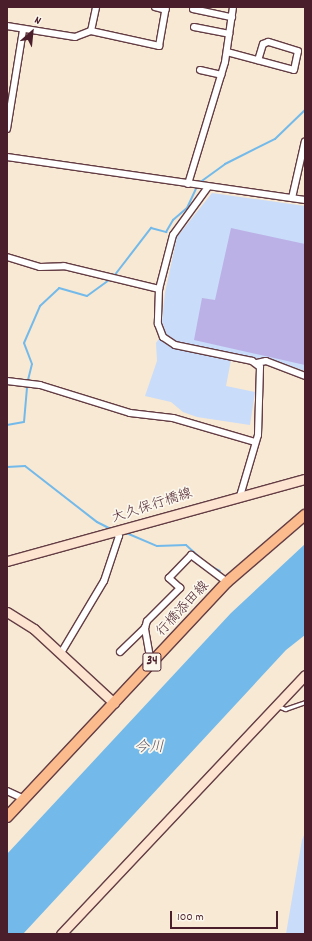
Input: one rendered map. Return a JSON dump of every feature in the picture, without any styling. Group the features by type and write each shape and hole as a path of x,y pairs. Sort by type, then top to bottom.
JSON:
{"main road":[{"name":"大久保行橋線","path":"7,561 116,533 165,516 305,479"},
{"name":"行橋添田線","path":"7,817 227,582 305,516"},
{"path":"7,612 61,653 114,703"},
{"path":"61,934 276,704 305,675"}],"street":[{"path":"91,32 96,7"},
{"path":"7,26 23,30 75,37 91,32 159,46 166,8 154,7"},
{"path":"188,184 227,52 233,7"},
{"path":"193,9 201,8 232,18"},
{"path":"194,27 229,34"},
{"path":"7,129 23,30"},
{"path":"227,52 294,70 298,51 268,42 263,44 258,60"},
{"path":"200,70 221,75"},
{"path":"292,198 305,141"},
{"path":"7,157 305,200"},
{"path":"208,187 195,208 177,226 159,289 158,324 168,341 257,363 266,361 305,376"},
{"path":"7,257 40,267 64,266 159,289"},
{"path":"240,496 255,442 262,375 257,363"},
{"path":"7,381 40,385 130,413 178,419 255,442"},
{"path":"61,653 104,581 119,536 116,533"},
{"path":"151,663 145,628 147,621 180,588 170,578 191,555 227,582"},
{"path":"120,652 145,628"},
{"path":"7,791 24,799"}],"lane":[{"path":"276,704 286,708 305,702"}],"shaded area":[{"path":"212,193 305,206 305,371 270,359 252,365 231,360 226,386 255,392 250,425 197,417 183,412 171,402 145,396 157,361 156,343 165,330 162,322 165,293 177,237"},
{"path":"305,833 305,934 286,934 302,840"}],"water":[{"name":"今川","path":"305,544 305,635 286,650 23,934 7,934 7,854 231,613"}],"building":[{"path":"231,228 305,244 305,365 194,340 202,298 215,300"}],"waterway":[{"path":"199,183 225,164 275,139 305,110"},
{"path":"114,276 151,228 166,232 173,220 187,208 197,187"},
{"path":"28,380 32,364 24,343 40,306 59,288 87,296 110,279"},
{"path":"7,425 24,422 27,386"},
{"path":"7,467 25,466 97,522 111,529"},
{"path":"124,532 157,546 186,545 205,562"},
{"path":"210,566 220,571"}]}
